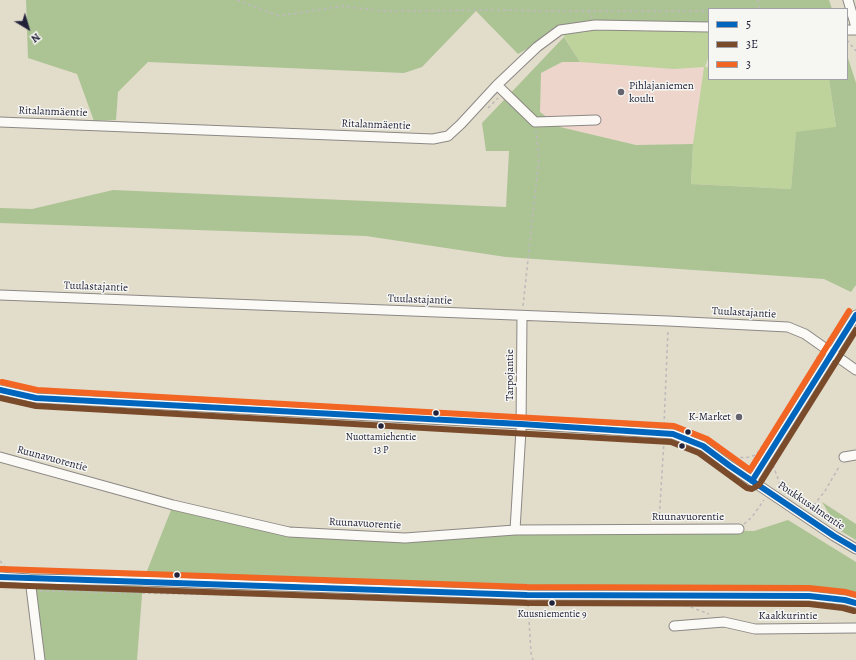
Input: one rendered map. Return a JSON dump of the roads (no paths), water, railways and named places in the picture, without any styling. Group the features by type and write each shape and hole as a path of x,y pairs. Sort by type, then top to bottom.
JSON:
{"street":[{"path":"848,0 856,27"},
{"name":"Ritalanmäentie","path":"0,122 433,139 448,136 536,47 560,30 595,25 708,27"},
{"path":"497,85 535,122 596,120"},
{"name":"Tuulastajantie","path":"0,295 788,327 805,334 856,370"},
{"path":"752,481 856,315"},
{"name":"Tarpojantie","path":"515,530 521,424 522,316"},
{"name":"Poukkusalmentie","path":"0,390 36,398 521,424 673,434 703,446 752,481 856,549"},
{"path":"844,457 856,455"},
{"name":"Ruunavuorentie","path":"0,458 173,505 289,532 405,538 515,530 738,529"},
{"path":"0,577 527,594 809,596 845,600 856,603"},
{"path":"30,579 40,660"},
{"name":"Kaakkurintie","path":"674,626 724,622 755,629 856,628"}],"place":[{"name":"Pihlajaniemen koulu","path":"621,92"},
{"name":"K-Market","path":"739,417"},
{"name":"Nuottamiehentie 13 P","path":"381,426"},
{"name":"Kuusniementie 9","path":"552,603"}]}
